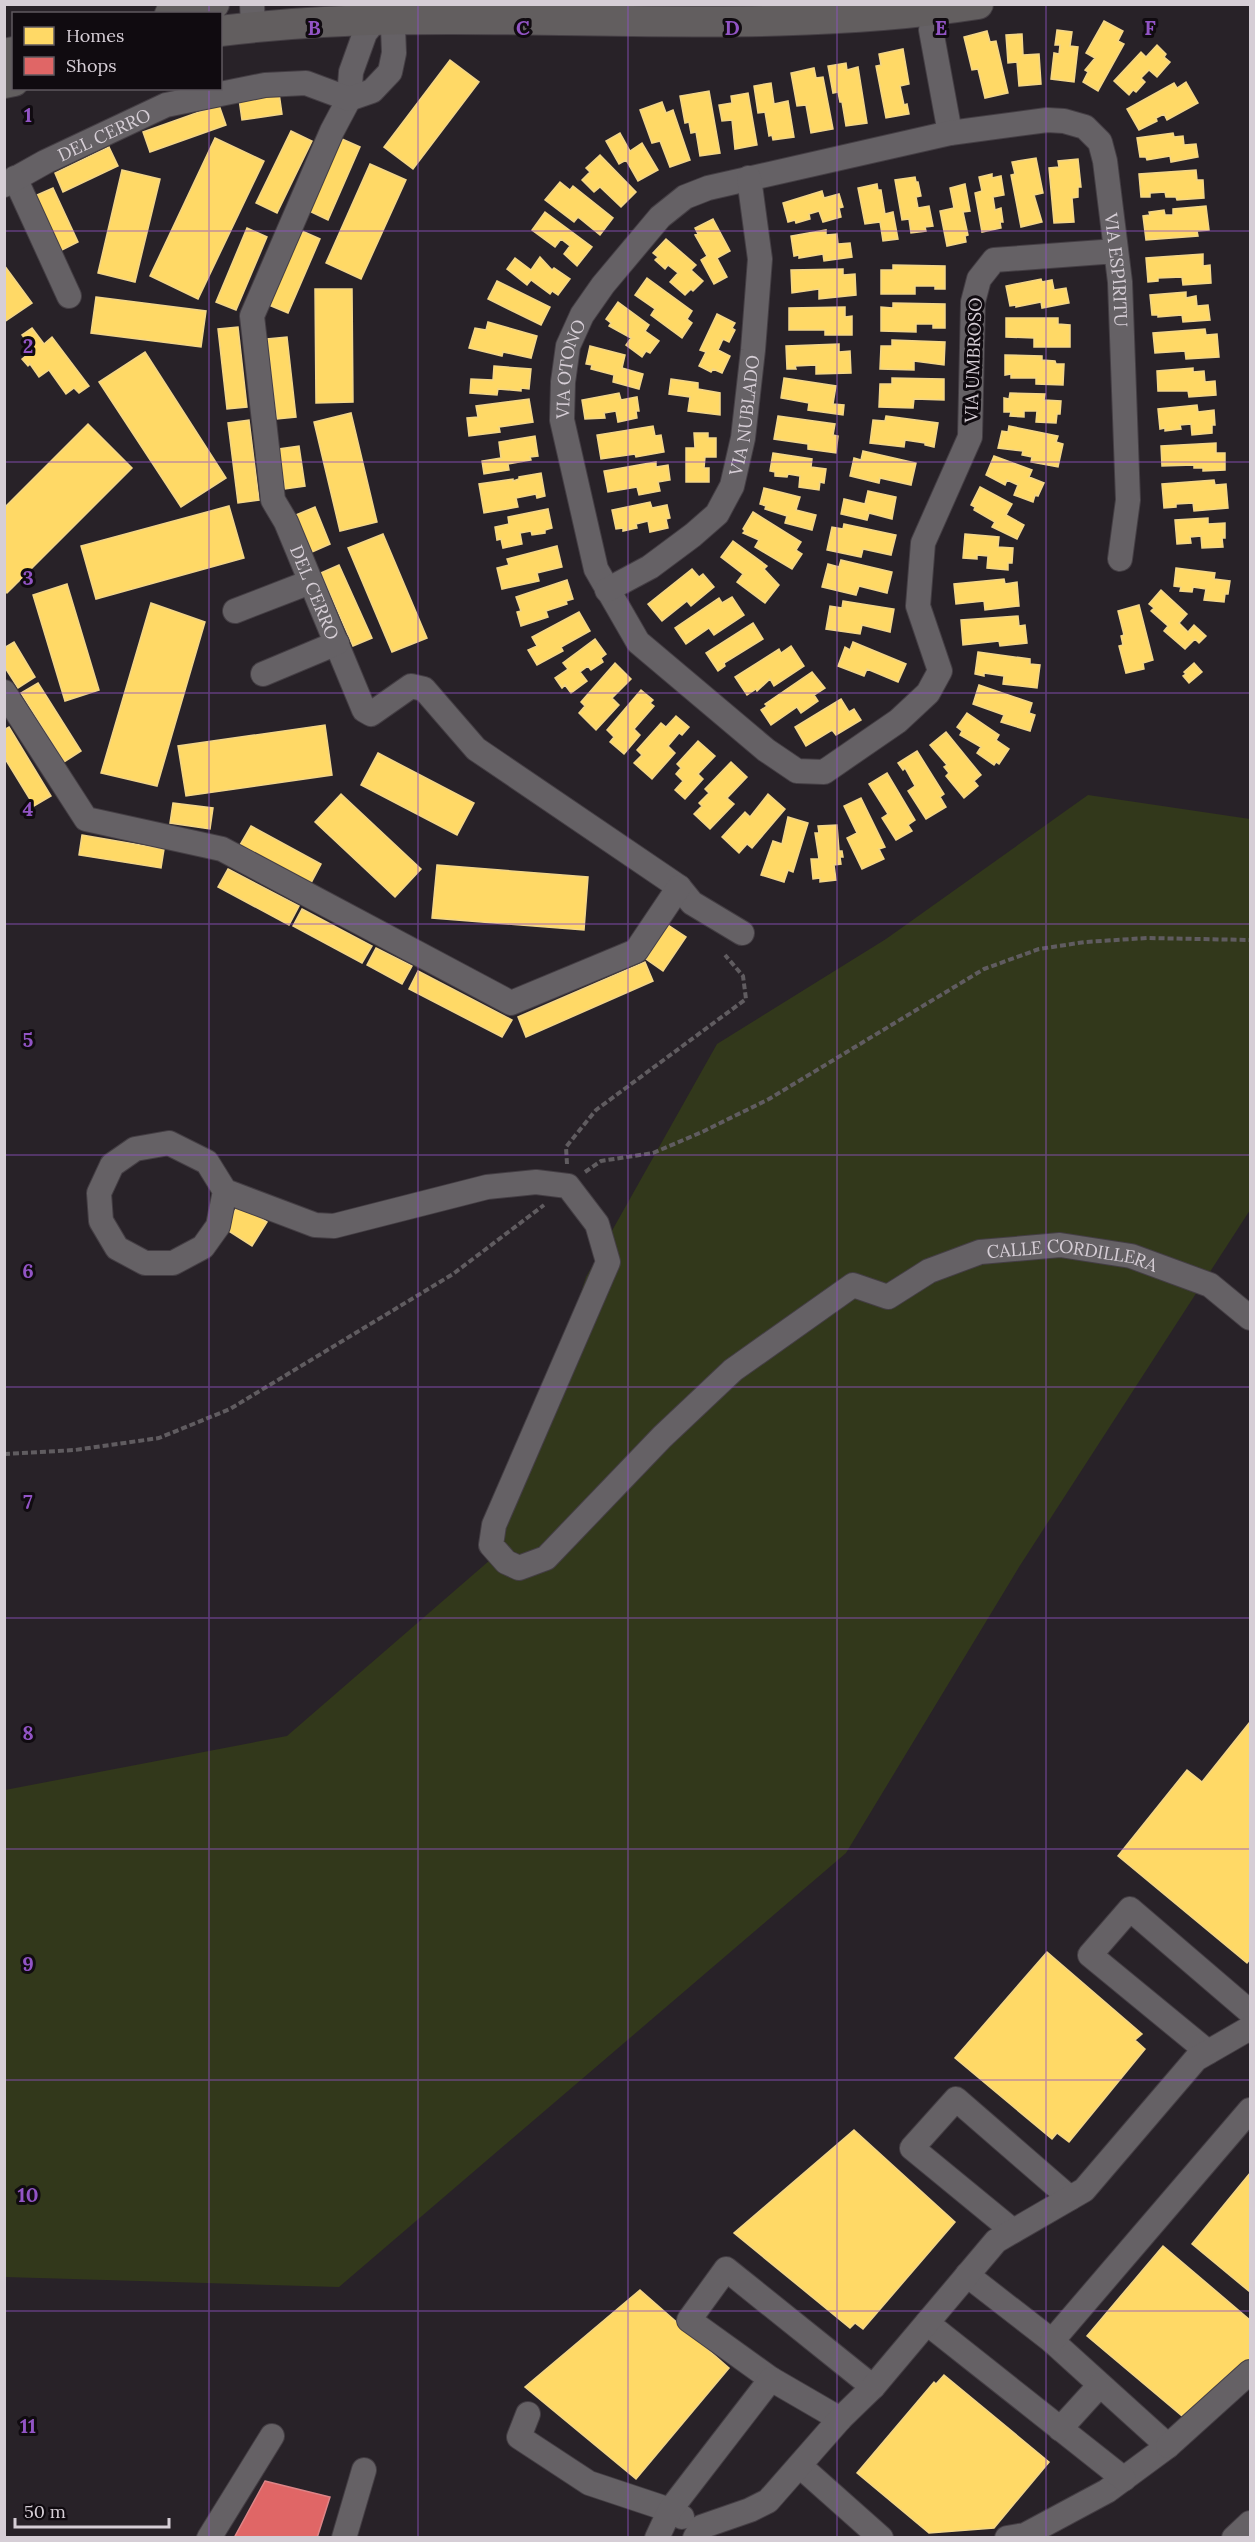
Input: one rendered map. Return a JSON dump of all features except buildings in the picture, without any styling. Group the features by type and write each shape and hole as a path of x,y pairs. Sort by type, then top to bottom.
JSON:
{"main road":[{"path":"179,12 214,4"},
{"path":"222,30 252,15 383,8 772,20 847,18 978,4"}],"street":[{"path":"349,99 372,91 390,72 394,54 393,28 383,8"},
{"name":"DEL CERRO","path":"383,8 365,33 351,72 349,99 332,131 252,316 273,500 286,522 366,713 371,714 411,686 424,689 476,748 679,887 692,903 742,933"},
{"path":"935,8 931,30 950,133"},
{"name":"DEL CERRO","path":"10,181 166,105 265,85 306,83 349,99"},
{"name":"VIA ESPIRITU","path":"950,133 1047,120 1064,120 1085,127 1099,140 1103,150 1120,282 1128,500 1120,559"},
{"name":"VIA OTONO","path":"824,772 797,771 766,750 638,642 596,569 562,420 563,382 568,346 582,315 603,285 660,217 686,197 708,188 749,178 950,133"},
{"name":"VIA NUBLADO","path":"607,590 650,567 693,535 717,514 732,486 743,438 760,259 749,178"},
{"path":"10,181 69,296"},
{"name":"VIA UMBROSO","path":"824,772 898,721 928,693 940,671 918,606 923,543 970,438 973,302 979,279 994,260 1116,250"},
{"path":"235,611 310,582"},
{"path":"263,674 337,643"},
{"path":"4,692 86,819 222,849 511,1003 636,951 679,887"},
{"path":"225,1191 218,1226 203,1247 173,1263 145,1263 117,1248 101,1221 99,1193 112,1165 135,1149 169,1143 207,1162 225,1191 315,1225 334,1226 487,1187 536,1182 568,1186"},
{"name":"CALLE CORDILLERA","path":"568,1186 597,1224 608,1262 495,1525 491,1545 506,1562 519,1568 546,1558 662,1437 733,1370 853,1285 888,1297 928,1271 980,1252 1060,1245 1131,1257 1210,1285 1251,1318"},
{"path":"528,2414 519,2437 589,2483 670,2510 698,2532 768,2501 840,2419 873,2387 996,2241 1084,2190 1196,2059 1208,2052 1250,2025 1130,1909 1090,1955 1208,2052"},
{"path":"1013,2231 912,2148 956,2099 1070,2198"},
{"path":"1052,2341 1251,2110"},
{"path":"840,2419 771,2379 689,2320 726,2269 873,2387"},
{"path":"967,2275 1052,2341 1168,2446"},
{"path":"927,2323 1124,2479"},
{"path":"1007,2538 1024,2535 1107,2491 1168,2446 1251,2372"},
{"path":"657,2538 670,2510 771,2379"},
{"path":"1060,2429 1100,2385"},
{"path":"209,2538 272,2436"},
{"path":"800,2466 881,2538"},
{"path":"344,2538 364,2470"}],"path":[{"path":"4,1454 75,1449 159,1438 230,1409 453,1274 601,1161 653,1153 769,1099 984,969 1039,949 1085,942 1147,938 1251,940"},
{"path":"568,1186 566,1147 596,1110 746,999 743,976 724,955"}],"green space":[{"path":"1088,795 1250,819 1250,1210 1019,1567 846,1853 339,2287 5,2277 5,1790 287,1736 497,1554 586,1277 717,1044 886,939"}]}
